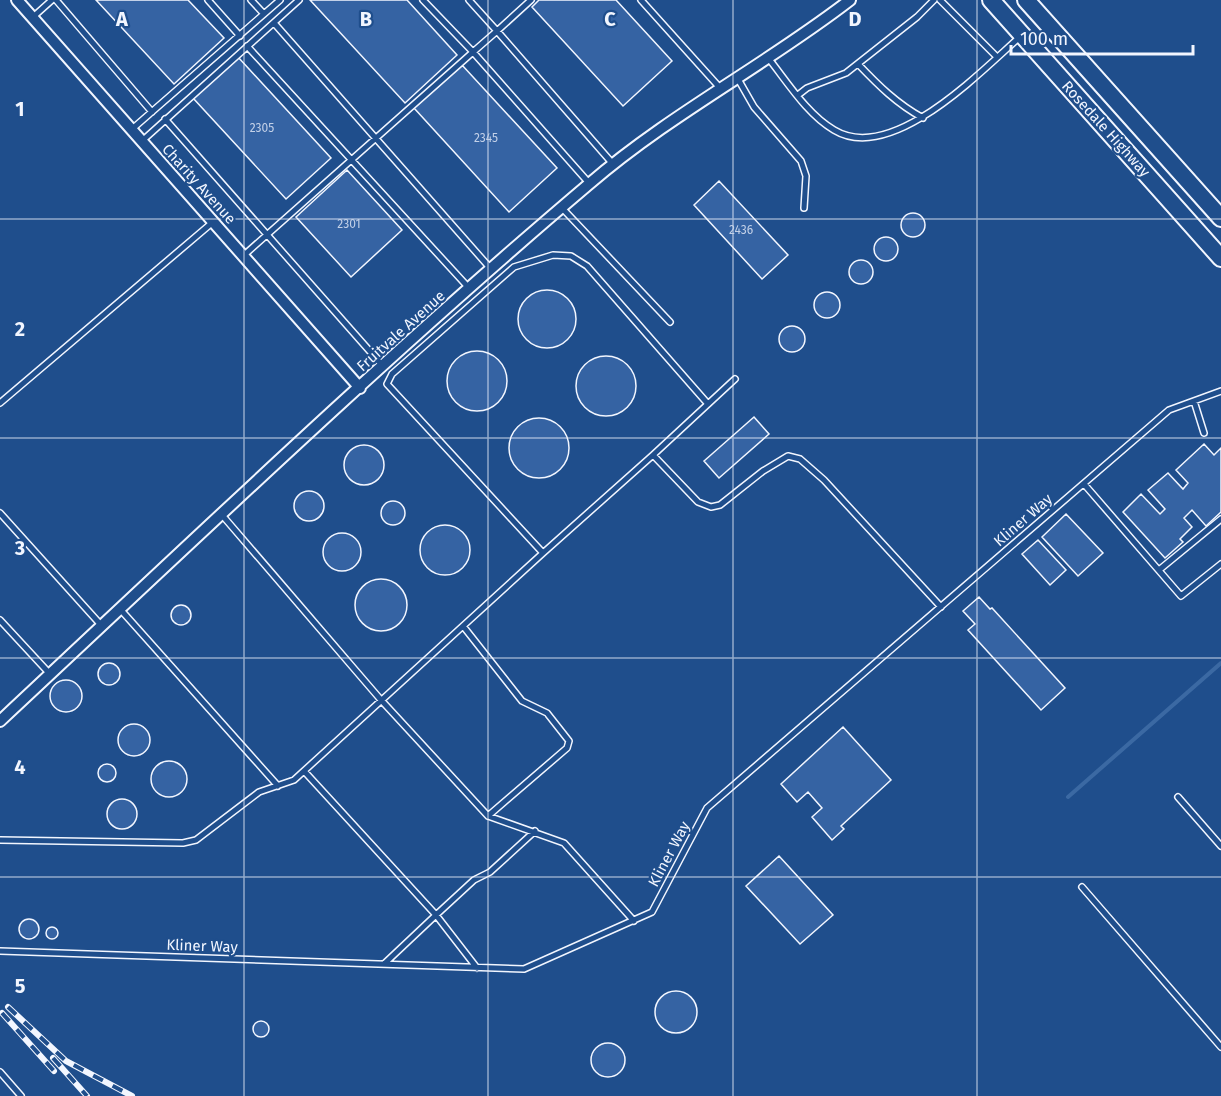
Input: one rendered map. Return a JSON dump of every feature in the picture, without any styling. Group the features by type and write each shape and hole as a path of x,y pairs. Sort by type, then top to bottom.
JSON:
{"main road":[{"name":"Rosedale Highway","path":"991,0 1221,258"},
{"name":"Rosedale Highway","path":"1026,0 1221,218"}],"street":[{"name":"Charity Avenue","path":"17,0 360,388"},
{"name":"Fruitvale Avenue","path":"0,721 383,366 589,183 721,89 769,59 850,0"}],"lane":[{"path":"32,18 54,0 152,112"},
{"path":"208,0 240,36"},
{"path":"251,0 264,14"},
{"path":"131,130 280,0"},
{"path":"141,141 299,0"},
{"path":"423,0 473,52 589,183"},
{"path":"469,0 613,164"},
{"path":"243,256 267,232 531,0"},
{"path":"641,0 721,89"},
{"path":"798,95 807,88 846,73 917,18 934,0"},
{"path":"940,0 997,57"},
{"path":"274,23 492,270"},
{"path":"769,59 812,112 835,130 854,138 875,138 924,118 1022,35"},
{"path":"247,46 470,289"},
{"path":"858,64 884,91 905,108 924,118"},
{"path":"738,78 754,107 801,161 806,176 804,208"},
{"path":"165,119 383,366"},
{"path":"562,207 670,322"},
{"path":"0,403 213,222"},
{"path":"543,553 387,384 392,374 514,267 553,255 571,256 587,266 708,404"},
{"path":"0,840 183,843 196,840 259,792 294,780 735,379"},
{"name":"Kliner Way","path":"0,951 524,969 634,921 652,912 707,808 1169,410 1221,391"},
{"path":"1194,401 1204,433"},
{"path":"654,455 698,502 711,507 720,505 763,471 788,456 800,459 824,480 941,607"},
{"path":"1084,484 1181,596 1221,564"},
{"path":"0,513 102,626"},
{"path":"222,515 381,700 488,816 564,843 634,921"},
{"path":"1159,570 1221,519"},
{"path":"120,609 278,786"},
{"path":"0,620 50,674"},
{"path":"463,626 522,701 547,712 569,741 567,748 488,816"},
{"path":"304,771 436,915 477,968"},
{"path":"1178,797 1221,846"},
{"path":"384,964 474,880 490,872 535,831"},
{"path":"1082,887 1221,1047"},
{"path":"0,1072 21,1096"}],"building":[{"path":"96,0 188,0 224,38 174,84"},
{"path":"310,0 407,0 457,55 405,103"},
{"path":"539,0 616,0 672,61 623,106 532,7"},
{"path":"238,57 331,158 286,199 193,98"},
{"path":"462,65 557,168 509,212 414,108"},
{"path":"347,170 402,230 351,277 296,217"},
{"path":"719,181 788,255 762,279 694,205"},
{"path":"913,213 921,217 925,225 921,233 913,237 905,233 901,225 905,217"},
{"path":"886,237 895,240 898,249 895,258 886,261 877,258 874,249 877,240"},
{"path":"861,260 869,264 873,272 869,280 861,284 853,280 849,272 853,264"},
{"path":"547,290 558,292 571,303 576,319 574,330 563,343 547,348 536,346 523,335 518,319 520,308 531,295"},
{"path":"827,292 836,296 840,305 836,314 827,318 818,314 814,305 818,296"},
{"path":"792,326 801,330 805,339 801,348 792,352 783,348 779,339 783,330"},
{"path":"471,351 483,351 499,359 505,369 507,381 505,393 499,403 483,411 471,411 455,403 447,387 447,375 455,359"},
{"path":"606,356 623,361 631,369 636,386 631,403 623,411 606,416 589,411 581,403 576,386 581,369 589,361"},
{"path":"754,417 769,434 719,478 704,461"},
{"path":"533,418 545,418 556,423 564,431 569,448 567,460 556,473 545,478 533,478 522,473 514,465 509,454 509,442 514,431 522,423"},
{"path":"1204,444 1214,455 1221,448 1221,512 1206,526 1192,510 1184,518 1192,527 1180,539 1183,542 1165,558 1123,512 1141,494 1160,514 1165,509 1148,490 1168,473 1183,489 1188,483 1176,470"},
{"path":"364,445 378,451 384,465 378,479 364,485 350,479 344,465 350,451"},
{"path":"309,491 320,495 324,506 320,517 309,521 298,517 294,506 298,495"},
{"path":"393,501 402,504 405,513 402,522 393,525 384,522 381,513 384,504"},
{"path":"1066,514 1103,553 1078,576 1042,537"},
{"path":"445,525 459,529 466,536 470,550 466,564 459,571 445,575 431,571 424,564 420,550 424,536 431,529"},
{"path":"342,533 356,538 361,552 356,566 342,571 328,566 323,552 328,538"},
{"path":"1038,540 1066,570 1050,585 1022,554"},
{"path":"381,579 391,581 399,587 405,595 407,605 405,615 399,623 391,629 381,631 371,629 363,623 357,615 355,605 357,595 363,587 371,581"},
{"path":"979,597 990,609 992,608 1065,688 1041,710 968,630 975,624 963,611"},
{"path":"181,605 188,608 191,615 188,622 181,625 174,622 171,615 174,608"},
{"path":"109,663 117,666 120,674 117,682 109,685 101,682 98,674 101,666"},
{"path":"66,680 78,684 82,696 78,708 66,712 54,708 50,696 54,684"},
{"path":"134,724 145,729 150,740 145,751 134,756 123,751 118,740 123,729"},
{"path":"843,727 891,780 841,826 844,829 832,840 812,817 822,808 808,792 797,802 781,784"},
{"path":"169,761 182,766 187,779 182,792 169,797 156,792 151,779 156,766"},
{"path":"103,764 111,764 116,769 114,780 103,782 98,777 98,769"},
{"path":"122,799 133,803 137,814 133,825 122,829 111,825 107,814 111,803"},
{"path":"779,856 833,915 800,944 746,886"},
{"path":"29,919 36,922 39,929 36,936 29,939 22,936 19,929 22,922"},
{"path":"54,927 58,933 54,939 50,939 46,931"},
{"path":"676,991 684,992 691,997 696,1004 696,1020 691,1027 684,1032 676,1033 668,1032 661,1027 656,1020 655,1012 656,1004 661,997 668,992"},
{"path":"261,1021 267,1023 269,1029 267,1035 261,1037 255,1035 253,1029 255,1023"},
{"path":"608,1043 620,1048 625,1060 620,1072 608,1077 596,1072 591,1060 596,1048"}],"waterway":[{"path":"1068,797 1221,663"}],"railway":[{"path":"8,1007 66,1061 132,1096"},
{"path":"2,1013 54,1071"},
{"path":"53,1058 87,1096"}]}
